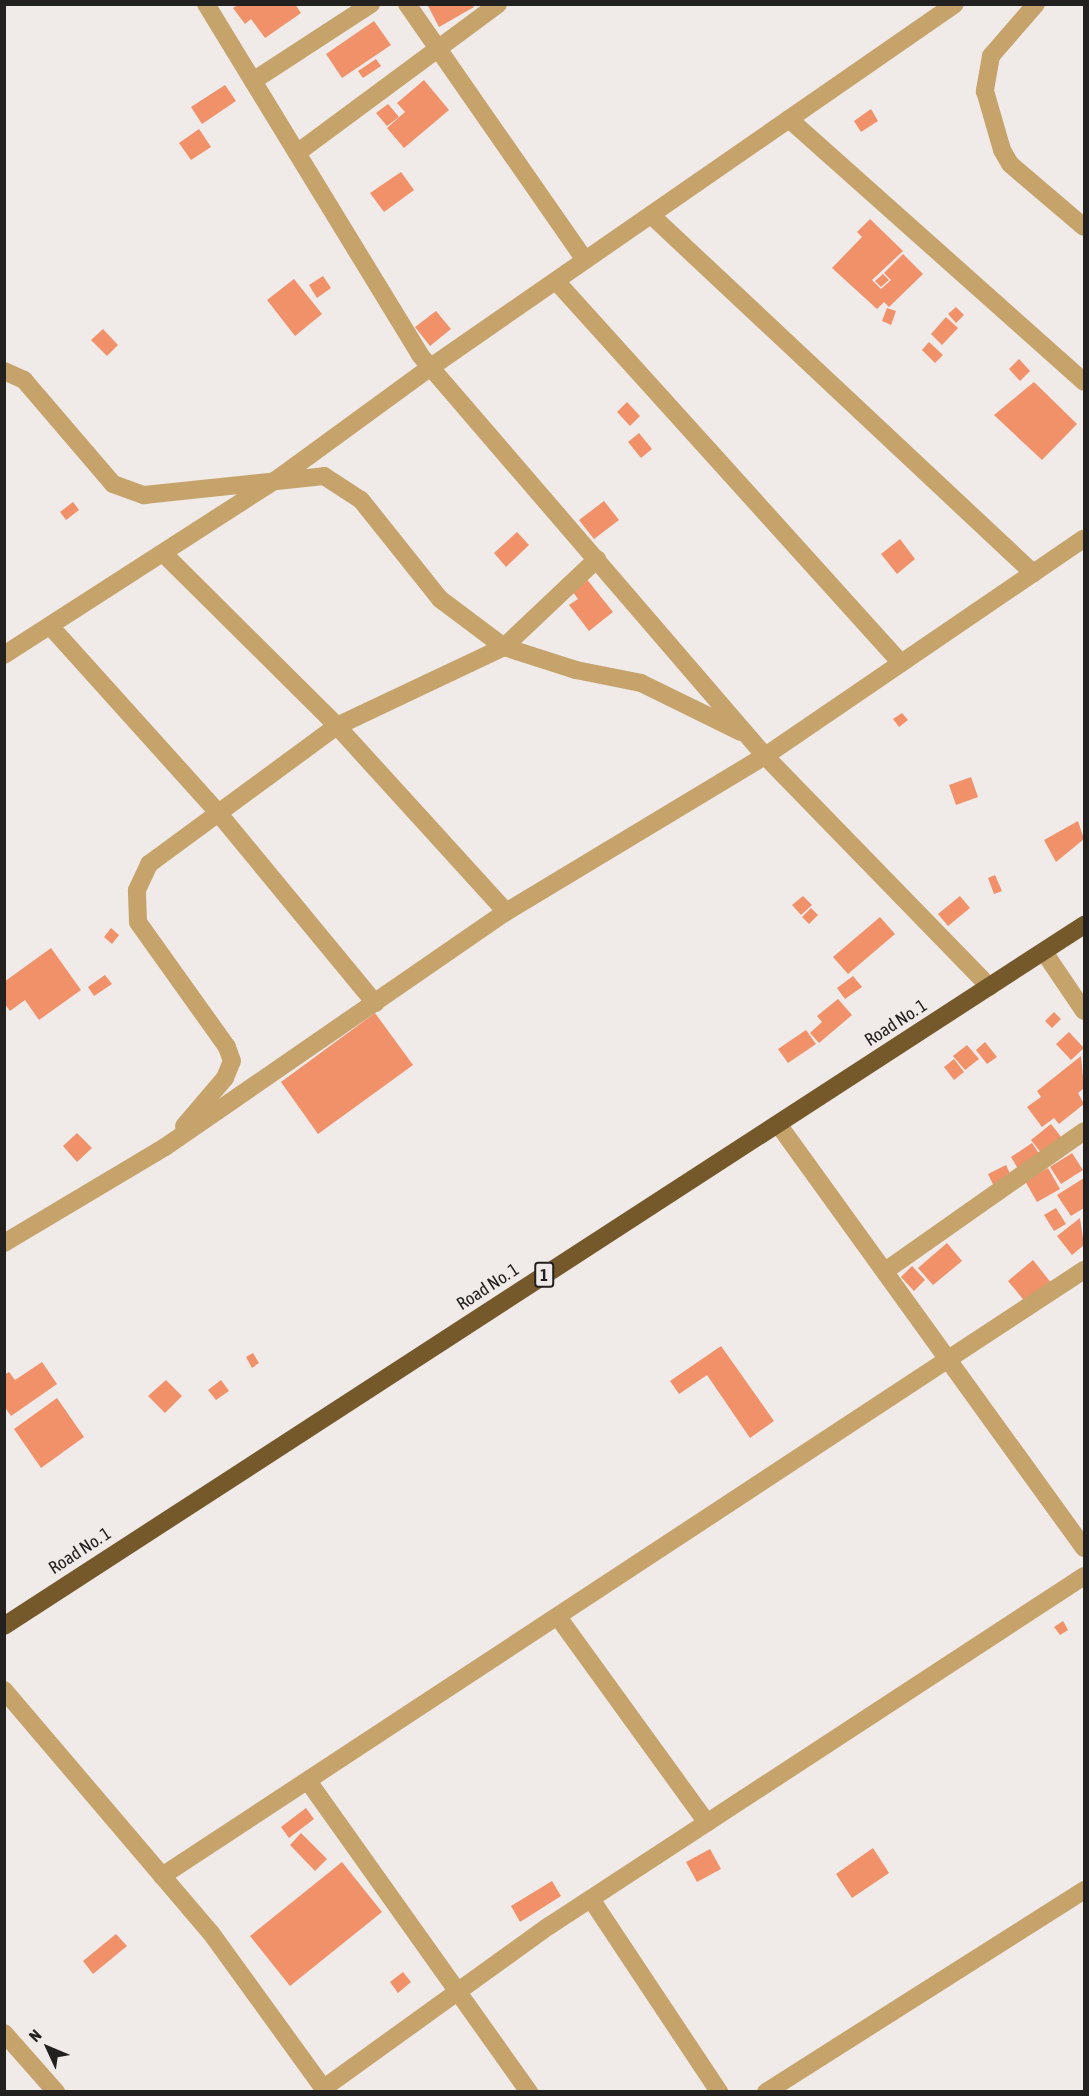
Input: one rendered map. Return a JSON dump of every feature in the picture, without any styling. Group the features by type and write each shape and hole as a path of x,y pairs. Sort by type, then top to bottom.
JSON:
{"highway":[{"name":"Road No. 1","path":"4,1626 1084,925"}],"street":[{"path":"206,4 431,367 765,756 990,987"},
{"path":"253,81 371,4"},
{"path":"407,4 585,260"},
{"path":"297,153 498,4"},
{"path":"4,655 51,627 280,477 431,367 955,4"},
{"path":"1036,4 991,56 985,91 1002,150 1010,164 1084,227"},
{"path":"789,119 1084,382"},
{"path":"651,215 1033,573"},
{"path":"556,281 901,663"},
{"path":"4,371 24,380 113,484 144,495 280,477 324,476 361,500 440,599 504,647 576,670 641,683 748,736"},
{"path":"4,1243 165,1147 506,912 765,756 1084,538"},
{"path":"164,554 336,726 506,912"},
{"path":"165,1147 225,1078 232,1061 227,1047 138,922 137,890 149,864 220,815 336,726 504,647 597,559"},
{"path":"51,627 220,815 375,1003"},
{"path":"1044,952 1084,1011"},
{"path":"778,1124 1084,1548"},
{"path":"885,1271 1084,1131"},
{"path":"162,1876 949,1361 1084,1270"},
{"path":"4,1690 211,1934 325,2090 461,1990 591,1899 1084,1576"},
{"path":"558,1617 707,1823"},
{"path":"308,1781 461,1990 529,2091"},
{"path":"766,2091 1084,1890"},
{"path":"591,1899 719,2091"},
{"path":"4,2033 56,2091"}],"building":[{"path":"239,4 295,4 301,13 265,38 251,19 245,24 233,8"},
{"path":"427,4 472,4 474,7 439,27"},
{"path":"374,21 391,45 342,78 326,54"},
{"path":"376,59 381,66 363,78 358,71"},
{"path":"424,80 449,110 404,148 387,128 405,112 397,103"},
{"path":"225,85 236,101 202,124 191,107"},
{"path":"388,104 399,117 387,126 376,113"},
{"path":"871,109 878,121 861,132 854,121"},
{"path":"199,129 211,147 191,160 179,143"},
{"path":"401,172 414,190 384,212 370,193"},
{"path":"870,219 903,251 872,280 881,289 891,280 884,273 903,254 923,274 889,307 884,302 877,309 832,268 862,237 857,232"},
{"path":"883,274 889,280 881,287 875,281"},
{"path":"323,276 331,288 317,298 309,285"},
{"path":"294,279 322,314 295,336 267,300"},
{"path":"956,307 964,315 956,323 948,314"},
{"path":"887,308 896,311 891,325 882,321"},
{"path":"436,311 451,329 430,346 415,327"},
{"path":"946,317 958,328 942,345 931,334"},
{"path":"103,329 118,345 107,356 91,340"},
{"path":"929,342 943,355 935,363 922,350"},
{"path":"1019,359 1030,371 1020,381 1009,369"},
{"path":"1034,382 1077,424 1042,460 994,415"},
{"path":"627,402 640,416 630,426 617,412"},
{"path":"639,433 652,449 641,458 628,442"},
{"path":"604,501 619,520 594,539 579,520"},
{"path":"73,502 79,510 66,520 60,512"},
{"path":"517,532 529,545 506,567 494,553"},
{"path":"900,539 915,559 897,574 881,554"},
{"path":"585,577 613,612 589,631 569,605 578,599 570,588"},
{"path":"902,713 908,720 899,727 893,719"},
{"path":"971,777 978,797 956,805 949,785"},
{"path":"1078,821 1084,839 1056,862 1044,840"},
{"path":"995,875 1002,891 994,894 988,878"},
{"path":"803,896 812,905 801,915 792,905"},
{"path":"960,896 970,908 948,926 938,914"},
{"path":"811,908 818,915 809,924 802,917"},
{"path":"880,917 895,934 848,974 833,957"},
{"path":"111,928 119,935 112,944 104,937"},
{"path":"51,948 81,990 39,1020 25,1000 10,1011 4,1003 4,982"},
{"path":"105,975 112,984 94,996 88,987"},
{"path":"853,976 862,987 845,999 837,988"},
{"path":"838,999 852,1015 819,1043 810,1033 822,1022 817,1016"},
{"path":"1054,1012 1061,1019 1052,1028 1045,1021"},
{"path":"375,1013 413,1065 318,1134 281,1082"},
{"path":"806,1030 816,1044 788,1063 778,1049"},
{"path":"1069,1032 1084,1048 1071,1060 1056,1044"},
{"path":"985,1042 997,1057 987,1064 976,1050"},
{"path":"967,1045 979,1059 965,1070 953,1056"},
{"path":"1081,1056 1084,1088 1078,1093 1084,1104 1059,1124 1054,1118 1042,1127 1027,1107 1041,1097 1037,1091"},
{"path":"954,1059 964,1072 954,1080 944,1067"},
{"path":"1051,1124 1065,1142 1045,1158 1031,1140"},
{"path":"77,1133 92,1148 77,1162 63,1146"},
{"path":"1032,1143 1042,1158 1020,1172 1011,1157"},
{"path":"1072,1153 1083,1170 1061,1184 1050,1167"},
{"path":"1006,1165 1014,1182 996,1191 988,1174"},
{"path":"1048,1168 1060,1189 1037,1202 1025,1181"},
{"path":"1084,1178 1084,1208 1071,1216 1057,1195"},
{"path":"1056,1208 1066,1224 1054,1231 1044,1215"},
{"path":"1080,1218 1084,1245 1072,1255 1057,1236"},
{"path":"947,1243 962,1261 933,1285 918,1268"},
{"path":"1033,1260 1052,1284 1027,1304 1008,1281"},
{"path":"912,1266 925,1280 914,1291 901,1277"},
{"path":"721,1346 774,1421 750,1438 707,1375 679,1394 670,1381"},
{"path":"253,1353 259,1363 252,1368 246,1357"},
{"path":"42,1362 57,1384 11,1416 4,1406 4,1375 9,1372 15,1380"},
{"path":"166,1380 182,1396 165,1413 148,1396"},
{"path":"221,1380 229,1391 216,1400 208,1390"},
{"path":"57,1398 84,1437 41,1468 14,1429"},
{"path":"1063,1621 1068,1630 1060,1635 1054,1627"},
{"path":"306,1808 314,1819 289,1838 281,1827"},
{"path":"301,1833 327,1859 315,1871 290,1845"},
{"path":"873,1848 889,1873 852,1898 836,1874"},
{"path":"710,1849 721,1869 697,1882 686,1862"},
{"path":"342,1862 382,1912 290,1986 250,1936"},
{"path":"552,1881 561,1896 520,1922 511,1906"},
{"path":"116,1934 127,1946 93,1974 83,1961"},
{"path":"403,1972 411,1982 398,1993 390,1982"}]}
